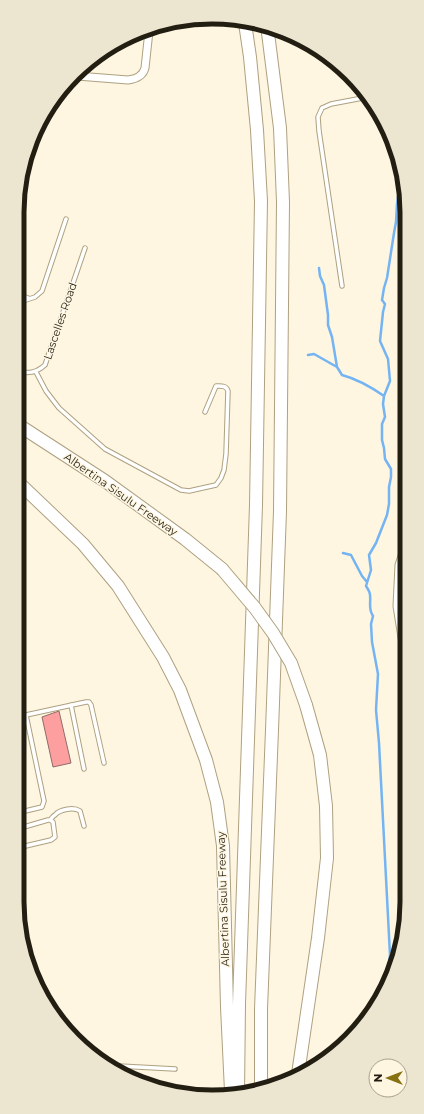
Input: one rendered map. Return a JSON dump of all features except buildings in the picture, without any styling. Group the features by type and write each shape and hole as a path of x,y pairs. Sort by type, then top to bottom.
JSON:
{"highway":[{"path":"238,1088 239,996 256,498 260,201 257,130 246,27"},
{"path":"261,1084 260,1009 272,746 280,511 283,202 280,128 268,32"},
{"name":"Albertina Sisulu Freeway","path":"24,429 105,481 185,538 222,569 273,632 291,663 306,704 320,755 326,806 327,858 318,938 299,1069"},
{"name":"Albertina Sisulu Freeway","path":"24,488 83,544 118,586 164,658 180,690 206,760 217,802 224,846 227,1007 231,1089"}],"street":[{"path":"82,76 128,80 139,77 145,68 149,35"},
{"path":"400,562 397,606 400,625"}],"lane":[{"path":"342,286 318,117 322,108 331,104 361,98"},
{"path":"24,300 34,297 42,291 66,219"},
{"name":"Lascelles Road","path":"24,373 36,372 45,365 85,248"},
{"path":"24,297 28,298"},
{"path":"36,372 46,391 59,408 105,449 181,490 189,491 216,485 224,470 228,407 227,388 224,386 216,386 205,412"},
{"path":"24,811 42,807 44,801 26,715 89,702 91,705 104,763"},
{"path":"71,705 84,769"},
{"path":"24,827 50,820 59,812 74,808 80,811 84,826"},
{"path":"24,846 51,840 55,837 53,822 50,820"},
{"path":"120,1066 175,1069"}],"waterway":[{"path":"388,968 390,955 376,710 378,674 372,642 371,624 373,616 370,608 370,593 366,586 371,570 369,555 376,543 387,515 389,504 391,469 385,459 382,440 382,424 385,417 383,404 384,396 390,381 388,359 380,341 385,304 382,300 396,222 399,192"},
{"path":"319,268 320,276 324,285 328,325 332,337 337,367 342,375 364,384 384,396"},
{"path":"308,355 314,354 337,367"},
{"path":"343,553 351,555 362,576 367,582"}]}
